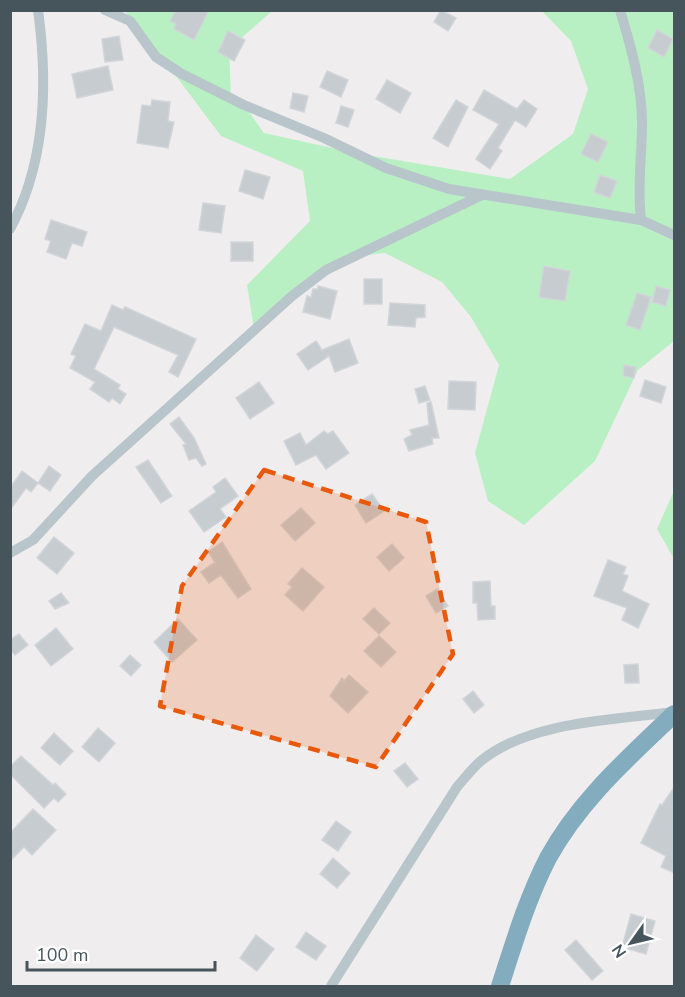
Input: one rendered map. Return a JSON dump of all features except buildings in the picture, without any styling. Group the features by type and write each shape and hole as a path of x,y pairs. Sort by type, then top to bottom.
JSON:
{"highway":[{"path":"500,987 522,916 549,857 577,814 614,771 675,713"}],"street":[{"path":"10,229 33,172 42,130 43,77 38,10"},
{"path":"105,10 129,21 156,57 182,74 244,105 324,138 386,168 449,189 641,220 675,235"},
{"path":"620,10 634,57 642,122 638,194 641,220"},
{"path":"10,553 33,540 92,476 300,290 326,270 482,195"},
{"path":"331,987 457,787 482,760 510,743 561,727 675,713"}],"highlighted area":[{"path":"264,470 426,522 453,654 376,767 160,706 182,586"}],"green space":[{"path":"126,11 272,11 229,49 231,96 244,105 264,133 355,153 510,179 573,134 588,89 571,41 542,11 674,11 674,341 638,370 595,461 524,525 488,501 475,453 499,365 471,317 442,282 385,253 352,257 254,329 247,285 310,221 303,171 221,136 167,64 130,21"},
{"path":"674,491 674,559 657,529"}]}
